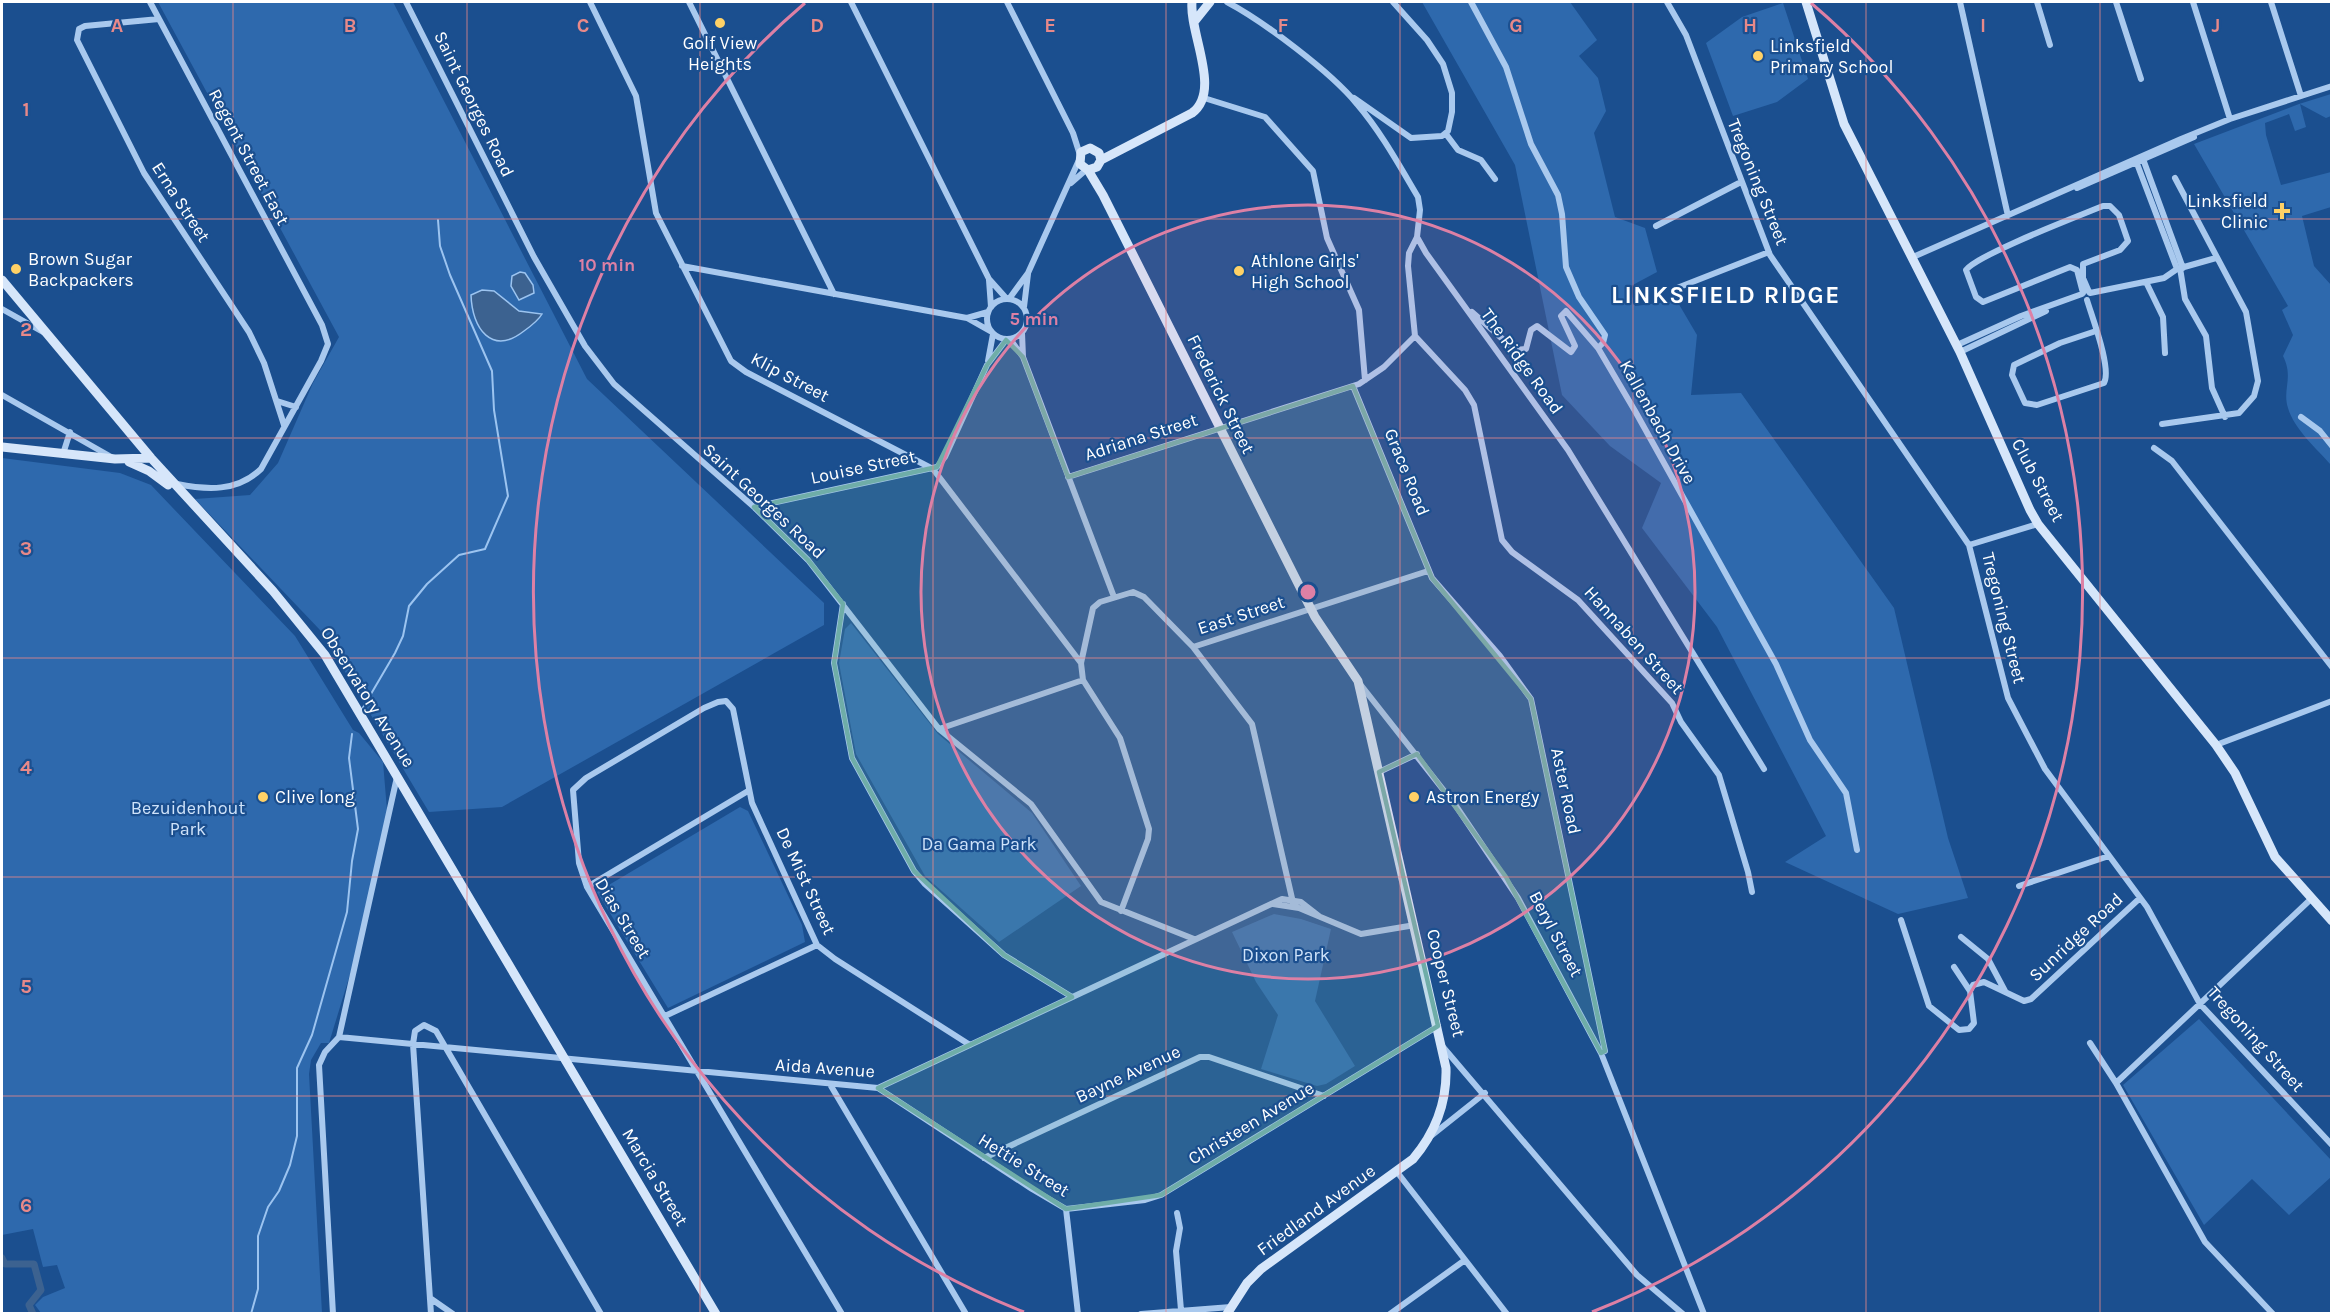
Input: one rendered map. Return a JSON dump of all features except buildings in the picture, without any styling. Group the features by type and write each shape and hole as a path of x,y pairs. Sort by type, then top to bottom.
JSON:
{"main road":[{"path":"1088,170 1124,147 1192,113 1204,99 1206,85 1194,22 1193,2 1199,5 1210,2"},
{"path":"1194,22 1210,2"},
{"name":"Club Street","path":"1806,2 1844,124 1959,348 2005,456 2038,524 2216,745 2235,773 2275,857 2331,921"},
{"path":"1085,153 1124,147"},
{"name":"Frederick Street","path":"1085,153 1100,163 1103,195"},
{"name":"Frederick Street","path":"1085,153 1088,170 1103,195 1310,608"},
{"name":"Observatory Avenue","path":"2,280 173,484 318,644 565,1058"},
{"path":"2,447 119,460 151,458"},
{"path":"119,460 149,471 187,499"},
{"name":"Beryl Street","path":"1310,608 1358,681"},
{"name":"Cooper Street","path":"1358,681 1443,1047"},
{"name":"Friedland Avenue","path":"1229,1310 1247,1283 1261,1269 1413,1159 1429,1138 1444,1100 1446,1077 1443,1047"},
{"name":"Marcia Street","path":"565,1058 716,1314"}],"street":[{"name":"Regent Street East","path":"150,2 322,325 328,344 296,407"},
{"name":"Saint Georges Road","path":"406,2 534,257 585,346 619,389 754,507 808,560 939,729 1031,804 1096,897 1120,911 1194,939"},
{"name":"Klip Street","path":"590,2 634,88 654,204 682,266 733,364 933,469 1081,663"},
{"path":"689,2 834,294"},
{"path":"851,2 988,279 1008,299 1024,308"},
{"path":"967,318 1008,299 1028,273 1085,153 1072,133 1007,2"},
{"path":"1393,2 1436,51 1448,76 1453,105 1446,134"},
{"name":"Kallenbach Drive","path":"1472,2 1506,67 1531,144 1558,195 1562,214 1564,259 1579,297 1605,335 1603,345 1598,348 1743,602 1779,671 1810,740 1846,793 1857,850"},
{"name":"Tregoning Street","path":"1667,2 1686,35 1769,252 1970,545 2011,705 2045,769 2140,898 2200,1004 2331,1145"},
{"path":"1960,2 2008,216"},
{"path":"2037,2 2050,45"},
{"path":"2116,2 2141,79"},
{"path":"2193,2 2230,119"},
{"path":"2271,2 2301,96"},
{"path":"1230,3 1312,62 1351,96 1411,138 1446,134"},
{"name":"Erna Street","path":"159,19 93,24 79,29 76,35 81,51 144,173 249,332 277,401 284,425"},
{"path":"1913,256 2230,119 2331,86"},
{"path":"1351,96 1374,126 1418,196 1420,210 1417,237 1409,253 1408,266 1415,336"},
{"path":"1204,99 1265,117 1313,171 1327,238 1359,310 1365,380"},
{"path":"1446,134 1458,150 1481,160 1495,179"},
{"path":"2139,160 2180,268 2185,299 2206,336 2212,388 2225,417"},
{"path":"1069,184 1088,170"},
{"path":"2162,424 2225,417 2239,413 2247,407 2257,390 2258,381 2248,317 2175,178"},
{"path":"1656,226 1741,182"},
{"path":"2087,296 2077,270 2070,267 1983,302 1976,297 1966,270 1982,259 2103,206 2110,206 2118,215 2127,241 2120,250 2083,264 2087,296 2107,371 2104,383 2037,405 2025,403 2012,375 2014,365 2060,343 2096,331"},
{"name":"The Ridge Road","path":"1417,237 1458,299 1568,450 1764,769"},
{"path":"1677,288 1769,252"},
{"path":"1959,348 2021,316 2102,291 2164,278 2180,268 2216,258"},
{"path":"682,266 967,318 1008,339 1023,357"},
{"path":"1028,273 1024,308 1028,320 1022,333 1023,357 1114,597 1093,608 1081,663 1083,680 1120,738 1149,829 1148,839 1120,911"},
{"path":"988,279 992,332"},
{"path":"2146,282 2163,317 2165,353"},
{"path":"1458,299 1515,350 1526,349 1531,330 1537,326 1566,349 1574,351 1575,346 1562,318 1565,311 1573,317 1598,348"},
{"path":"2,309 46,333"},
{"name":"Louise Street","path":"987,365 992,332"},
{"path":"1008,339 1022,333"},
{"name":"Adriana Street","path":"1068,477 1353,386 1384,367 1415,336"},
{"name":"Hannaben Street","path":"1415,336 1465,390 1474,405 1504,544 1570,592 1588,610 1670,700 1682,722 1716,769 1752,892"},
{"name":"Louise Street","path":"754,507 933,469 945,457 987,365 1008,339"},
{"name":"Grace Road","path":"1353,386 1428,571"},
{"path":"2,395 119,460"},
{"path":"173,484 208,490 246,481 268,459 284,425 296,407 277,401"},
{"path":"2301,417 2320,431 2331,446"},
{"path":"63,454 70,432"},
{"path":"2154,448 2172,461 2331,667"},
{"path":"1970,545 2038,524"},
{"name":"East Street","path":"1114,597 1130,592 1141,594 1193,647 1428,571"},
{"name":"Aster Road","path":"1428,571 1446,596 1500,656 1531,699 1603,1052"},
{"path":"843,604 834,663 852,758 914,871 925,884 999,950 1072,997"},
{"path":"1193,647 1254,728 1289,879 1290,907"},
{"path":"939,729 1083,680"},
{"name":"Beryl Street","path":"1358,681 1416,754 1506,877 1603,1052 1704,1314"},
{"name":"De Mist Street","path":"718,702 726,701 733,709 748,791 817,945 835,959 970,1045"},
{"path":"2216,745 2331,701"},
{"name":"Dias Street","path":"718,702 586,778 573,790 579,863 587,887 842,1314"},
{"path":"1379,772 1416,754"},
{"path":"333,1314 319,1065 325,1052 339,1037 398,776"},
{"path":"587,887 748,791"},
{"path":"2019,886 2109,856"},
{"path":"1290,898 1319,916"},
{"name":"Aida Avenue","path":"339,1037 831,1086 878,1088 1194,939 1290,898"},
{"name":"Sunridge Road","path":"1970,991 1977,983 1984,982 2024,1000 2031,999 2140,898"},
{"path":"2116,1083 2312,899"},
{"path":"1272,904 1319,916 1361,934 1415,925"},
{"path":"1901,920 1927,1003 1943,1019 1959,1030 1969,1029 1974,1023 1970,991 1954,967"},
{"path":"1961,937 1988,959 2005,992"},
{"path":"665,1016 817,945"},
{"path":"431,1314 413,1044 415,1031 420,1026 429,1026 436,1031 601,1314"},
{"name":"Christeen Avenue","path":"1066,1209 1146,1200 1161,1195 1438,1026"},
{"path":"2090,1043 2116,1083 2205,1242 2273,1314"},
{"name":"Cooper Street","path":"1443,1047 1485,1093 1637,1275 1683,1314"},
{"name":"Bayne Avenue","path":"984,1158 1200,1057 1209,1057 1324,1096"},
{"path":"831,1086 966,1314"},
{"name":"Hettie Street","path":"878,1088 1066,1209 1078,1314"},
{"name":"Friedland Avenue","path":"1429,1138 1485,1093"},
{"path":"1397,1172 1507,1314"},
{"path":"1177,1213 1180,1228 1176,1251 1181,1310"},
{"path":"1390,1314 1465,1260"},
{"path":"430,1298 453,1314"},
{"path":"1400,1306 1404,1314"},
{"path":"1141,1314 1181,1310 1229,1310"}],"highlighted area":[{"path":"1006,340 1023,357 1068,477 1353,386 1432,578 1531,699 1605,1051 1601,1053 1506,877 1417,754 1379,772 1438,1026 1161,1195 1066,1209 878,1088 1072,997 1004,955 914,871 852,758 834,663 843,604 808,560 754,507 937,467 987,365"}],"green space":[{"path":"158,2 393,2 587,379 824,603 824,625 502,807 429,812 320,630 195,499 250,495 278,463 313,383 339,337"},
{"path":"1422,2 1570,2 1597,40 1579,56 1598,78 1606,111 1594,133 1615,217 1645,228 1657,272 1629,287 1635,306 1677,301 1697,335 1691,395 1741,393 1894,608 1948,838 1968,898 1898,914 1785,862 1826,836 1717,627 1642,528 1661,483 1610,446 1562,395 1515,165"},
{"name":"Linksfield Primary School","path":"1783,3 1808,79 1777,102 1733,116 1706,43 1742,17"},
{"name":"Linksfield Clinic","path":"2331,94 2331,116 2326,118 2300,104 2306,127 2295,131 2289,114 2265,123 2266,135 2281,185 2331,172 2331,207 2302,216 2314,266 2331,285 2331,465 2295,424 2288,408 2286,395 2288,371 2283,356 2293,335 2282,310 2288,306 2194,144 2299,104"},
{"name":"Bezuidenhout Park","path":"2,458 120,473 151,485 295,636 353,730 359,733 383,762 388,822 355,958 329,1043 321,1043 311,1060 309,1074 322,1313 41,1313 35,1305 43,1297 65,1288 57,1265 43,1267 33,1229 2,1235"},
{"name":"Da Gama Park","path":"851,623 938,734 1032,813 1081,886 999,942 925,876 856,754 839,663 845,629"},
{"path":"740,807 748,811 802,925 805,942 668,1008 597,892"},
{"name":"Dixon Park","path":"1274,914 1301,919 1331,929 1315,1001 1355,1066 1326,1084 1317,1086 1261,1069 1278,1015 1256,982 1232,932"},
{"path":"2199,1019 2331,1160 2331,1177 2289,1215 2252,1179 2204,1225 2123,1085"}],"shaded area":[{"path":"520,272 525,273 533,285 534,293 519,300 511,286 512,276"},
{"path":"482,290 494,291 519,311 542,314 532,325 513,338 502,341 493,340 480,328 472,307 471,295"}],"waterway":[{"path":"361,711 403,636 409,606 427,584 459,555 485,549 508,496 494,410 492,371 450,275 440,246 438,220"},
{"path":"251,1314 258,1289 258,1236 268,1207 279,1191 290,1165 297,1136 297,1068 312,1035 347,912 358,829 349,758 352,734"},
{"path":"2,1258 5,1264 34,1264 41,1290 29,1305 33,1314"}],"place":[{"name":"Golf View Heights","path":"720,23"},
{"name":"Linksfield Primary School","path":"1758,56"},
{"name":"Linksfield Clinic","path":"2282,211"},
{"name":"Brown Sugar Backpackers","path":"16,269"},
{"name":"Athlone Girls' High School","path":"1239,271"},
{"name":"Clive long","path":"263,797"},
{"name":"Astron Energy","path":"1414,797"}],"district":[{"name":"LINKSFIELD RIDGE","path":"1726,295"}]}
